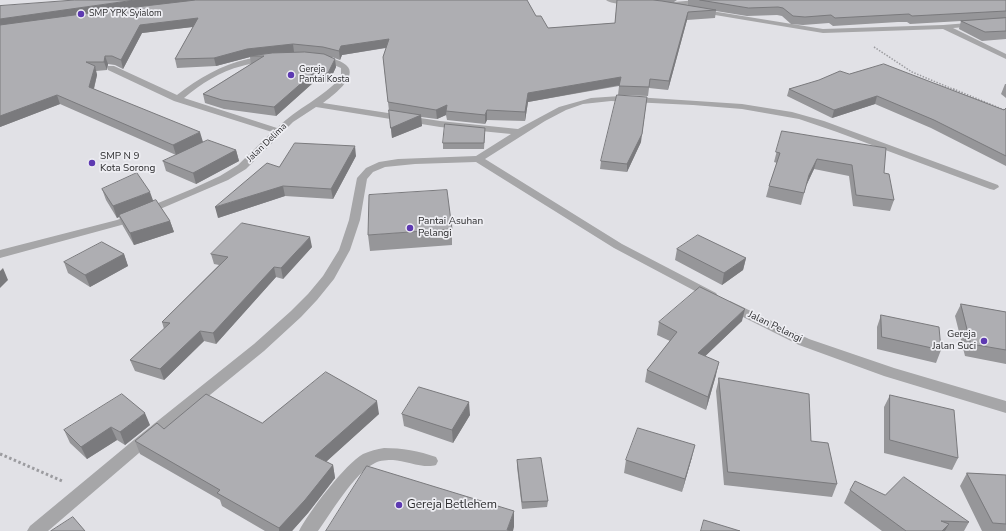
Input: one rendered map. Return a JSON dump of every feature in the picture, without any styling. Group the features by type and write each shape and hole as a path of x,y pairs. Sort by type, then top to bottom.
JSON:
{"street":[{"path":"609,0 638,3"},
{"path":"723,0 657,4 756,22 823,31 943,27 1006,22"},
{"path":"943,27 1006,57"},
{"name":"Jalan Delima","path":"0,254 121,222 196,191 224,178 242,167 290,120 315,104 337,87 345,77 346,71 344,67 337,63 310,57"},
{"path":"177,99 203,78 215,72 245,63 273,58"},
{"path":"111,68 139,83 177,99 279,131"},
{"path":"36,531 83,490 263,344 308,301 328,277 340,259 357,213 362,178 370,169 380,165 405,162 478,159 521,132 566,107 580,102 593,100 666,101 736,105 793,115 822,124 994,187"},
{"path":"315,104 440,124 521,132"},
{"name":"Jalan Pelangi","path":"478,159 618,246 701,291 804,342 889,372 1006,407"},
{"path":"308,531 353,471 362,462 371,458 389,455 410,456 430,461"}],"path":[{"path":"873,47 880,50 912,72 1006,111"},
{"path":"0,454 83,490"}],"building":[{"path":"75,0 135,0 0,19 0,6"},
{"path":"196,0 527,0 536,16 541,16 548,28 615,23 617,0 653,0 716,10 688,12 669,81 650,79 649,87 619,86 621,77 528,93 525,112 487,110 485,115 446,111 447,105 436,110 388,102 383,57 389,39 341,46 339,51 323,47 293,44 247,49 214,58 175,59 198,18 140,25 121,60 112,56 105,56 104,62 86,62 95,66 89,87 200,132 173,145 57,95 0,116 0,25"},
{"path":"700,0 1006,0 1006,11 912,16 909,14 835,18 831,15 805,17 793,16 783,8 778,7 749,8"},
{"path":"1006,18 1006,31 985,32 961,21"},
{"path":"305,52 324,54 335,59 328,73 313,73 274,107 222,100 203,94 264,56 250,56 272,53"},
{"path":"884,64 1004,110 1006,108 1006,156 934,120 877,96 834,110 789,89 819,80 840,71 849,74"},
{"path":"617,95 647,97 642,134 627,164 601,161"},
{"path":"389,110 421,115 391,128"},
{"path":"445,124 485,128 484,143 443,143"},
{"path":"782,131 886,148 884,173 889,174 894,200 856,195 852,165 817,159 809,175 804,193 769,186 780,153 776,152"},
{"path":"208,140 236,150 193,173 163,161"},
{"path":"295,143 355,146 331,189 283,186 215,207 267,163 279,167"},
{"path":"137,173 150,192 113,206 102,189"},
{"path":"447,190 452,229 368,235 369,195"},
{"path":"156,200 170,221 130,233 119,215"},
{"path":"242,223 310,237 281,268 274,267 213,333 200,331 160,369 130,360 170,323 162,322 228,257 211,254"},
{"path":"698,235 746,258 724,273 677,249"},
{"path":"102,242 124,254 85,275 64,262"},
{"path":"700,287 745,309 698,353 719,362 708,397 647,370 677,332 659,322"},
{"path":"961,304 1006,312 1006,350 971,344"},
{"path":"881,315 939,327 941,350 882,337"},
{"path":"326,372 377,401 315,456 333,465 305,500 279,528 217,493 220,490 135,441 157,423 164,429 206,394 262,423"},
{"path":"719,378 809,394 811,441 828,443 837,484 728,472"},
{"path":"419,387 469,402 452,430 402,414"},
{"path":"122,394 145,413 120,432 111,427 81,447 64,430"},
{"path":"890,395 954,410 958,458 890,440"},
{"path":"638,428 695,445 685,479 626,460"},
{"path":"541,458 548,501 522,502 517,460"},
{"name":"Gereja Betlehem","path":"367,466 514,511 507,530 513,531 326,531"},
{"path":"967,473 1006,475 1006,524 993,523"},
{"path":"904,477 969,522 941,521 949,524 942,531 906,531 850,490 855,481 885,495"},
{"path":"73,517 85,531 51,531"},
{"path":"704,520 740,531 701,531"}],"place":[{"name":"SMP YPK Syialom","path":"81,14"},
{"name":"Gereja Pantai Kosta","path":"291,75"},
{"name":"SMP N 9 Kota Sorong","path":"92,163"},
{"name":"Pantai Asuhan Pelangi","path":"410,228"},
{"name":"Gereja Jalan Suci","path":"984,341"},
{"name":"Gereja Betlehem","path":"399,505"}]}
